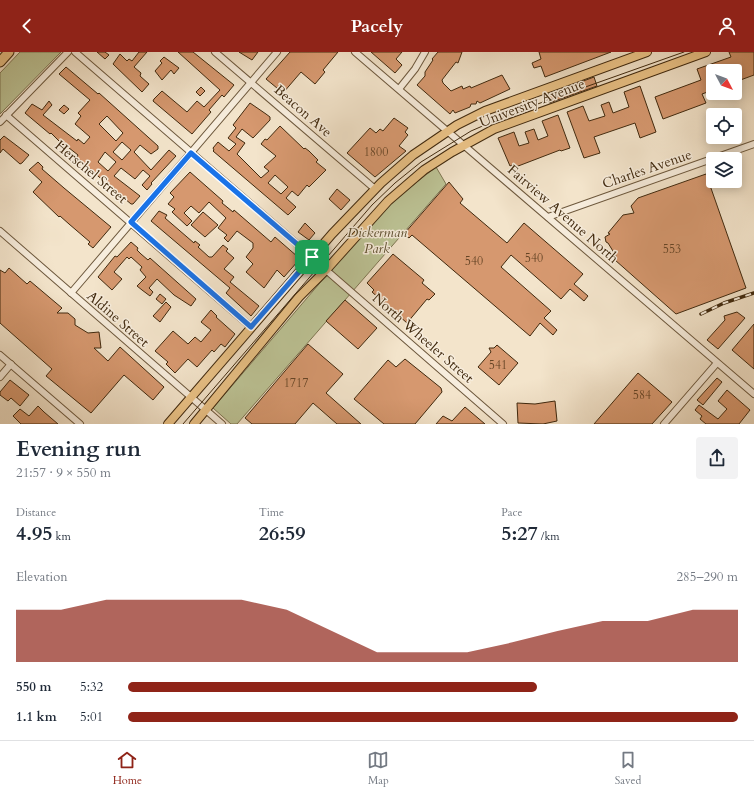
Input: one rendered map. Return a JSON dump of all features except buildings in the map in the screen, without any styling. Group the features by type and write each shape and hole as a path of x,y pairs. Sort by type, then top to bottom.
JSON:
{"highway":[{"path":"0,61 9,52"}],"main road":[{"name":"University Avenue","path":"168,424 312,257 375,189 409,158 448,131 495,107 633,54 647,52"},
{"name":"University Avenue","path":"194,424 240,366 294,303 326,270 373,217 401,189 437,162 485,133 509,123 706,52"}],"street":[{"path":"0,122 68,52"},
{"path":"75,52 312,257"},
{"name":"Beacon Ave","path":"215,52 375,189"},
{"path":"71,293 277,52"},
{"name":"Fairview Avenue North","path":"355,52 754,394"},
{"path":"399,89 415,69 425,52"},
{"name":"Herschel Street","path":"6,115 251,327"},
{"name":"Charles Avenue","path":"548,217 754,144"},
{"name":"Aldine Street","path":"0,231 222,424"},
{"name":"North Wheeler Street","path":"326,270 503,424"},
{"path":"0,355 80,424"},
{"path":"664,424 718,363"},
{"path":"0,377 11,364"}],"green space":[{"path":"20,52 61,52 0,114 0,73"},
{"name":"Dickerman Park","path":"436,167 446,184 237,424 231,424 213,408 372,222 390,203"}],"tram line":[{"path":"183,424 372,205 395,183 421,162 471,131 515,112 684,52"}],"railway":[{"path":"701,314 724,303 754,293"}],"route":[{"path":"191,153 312,257 251,327 131,222 191,153"}]}
